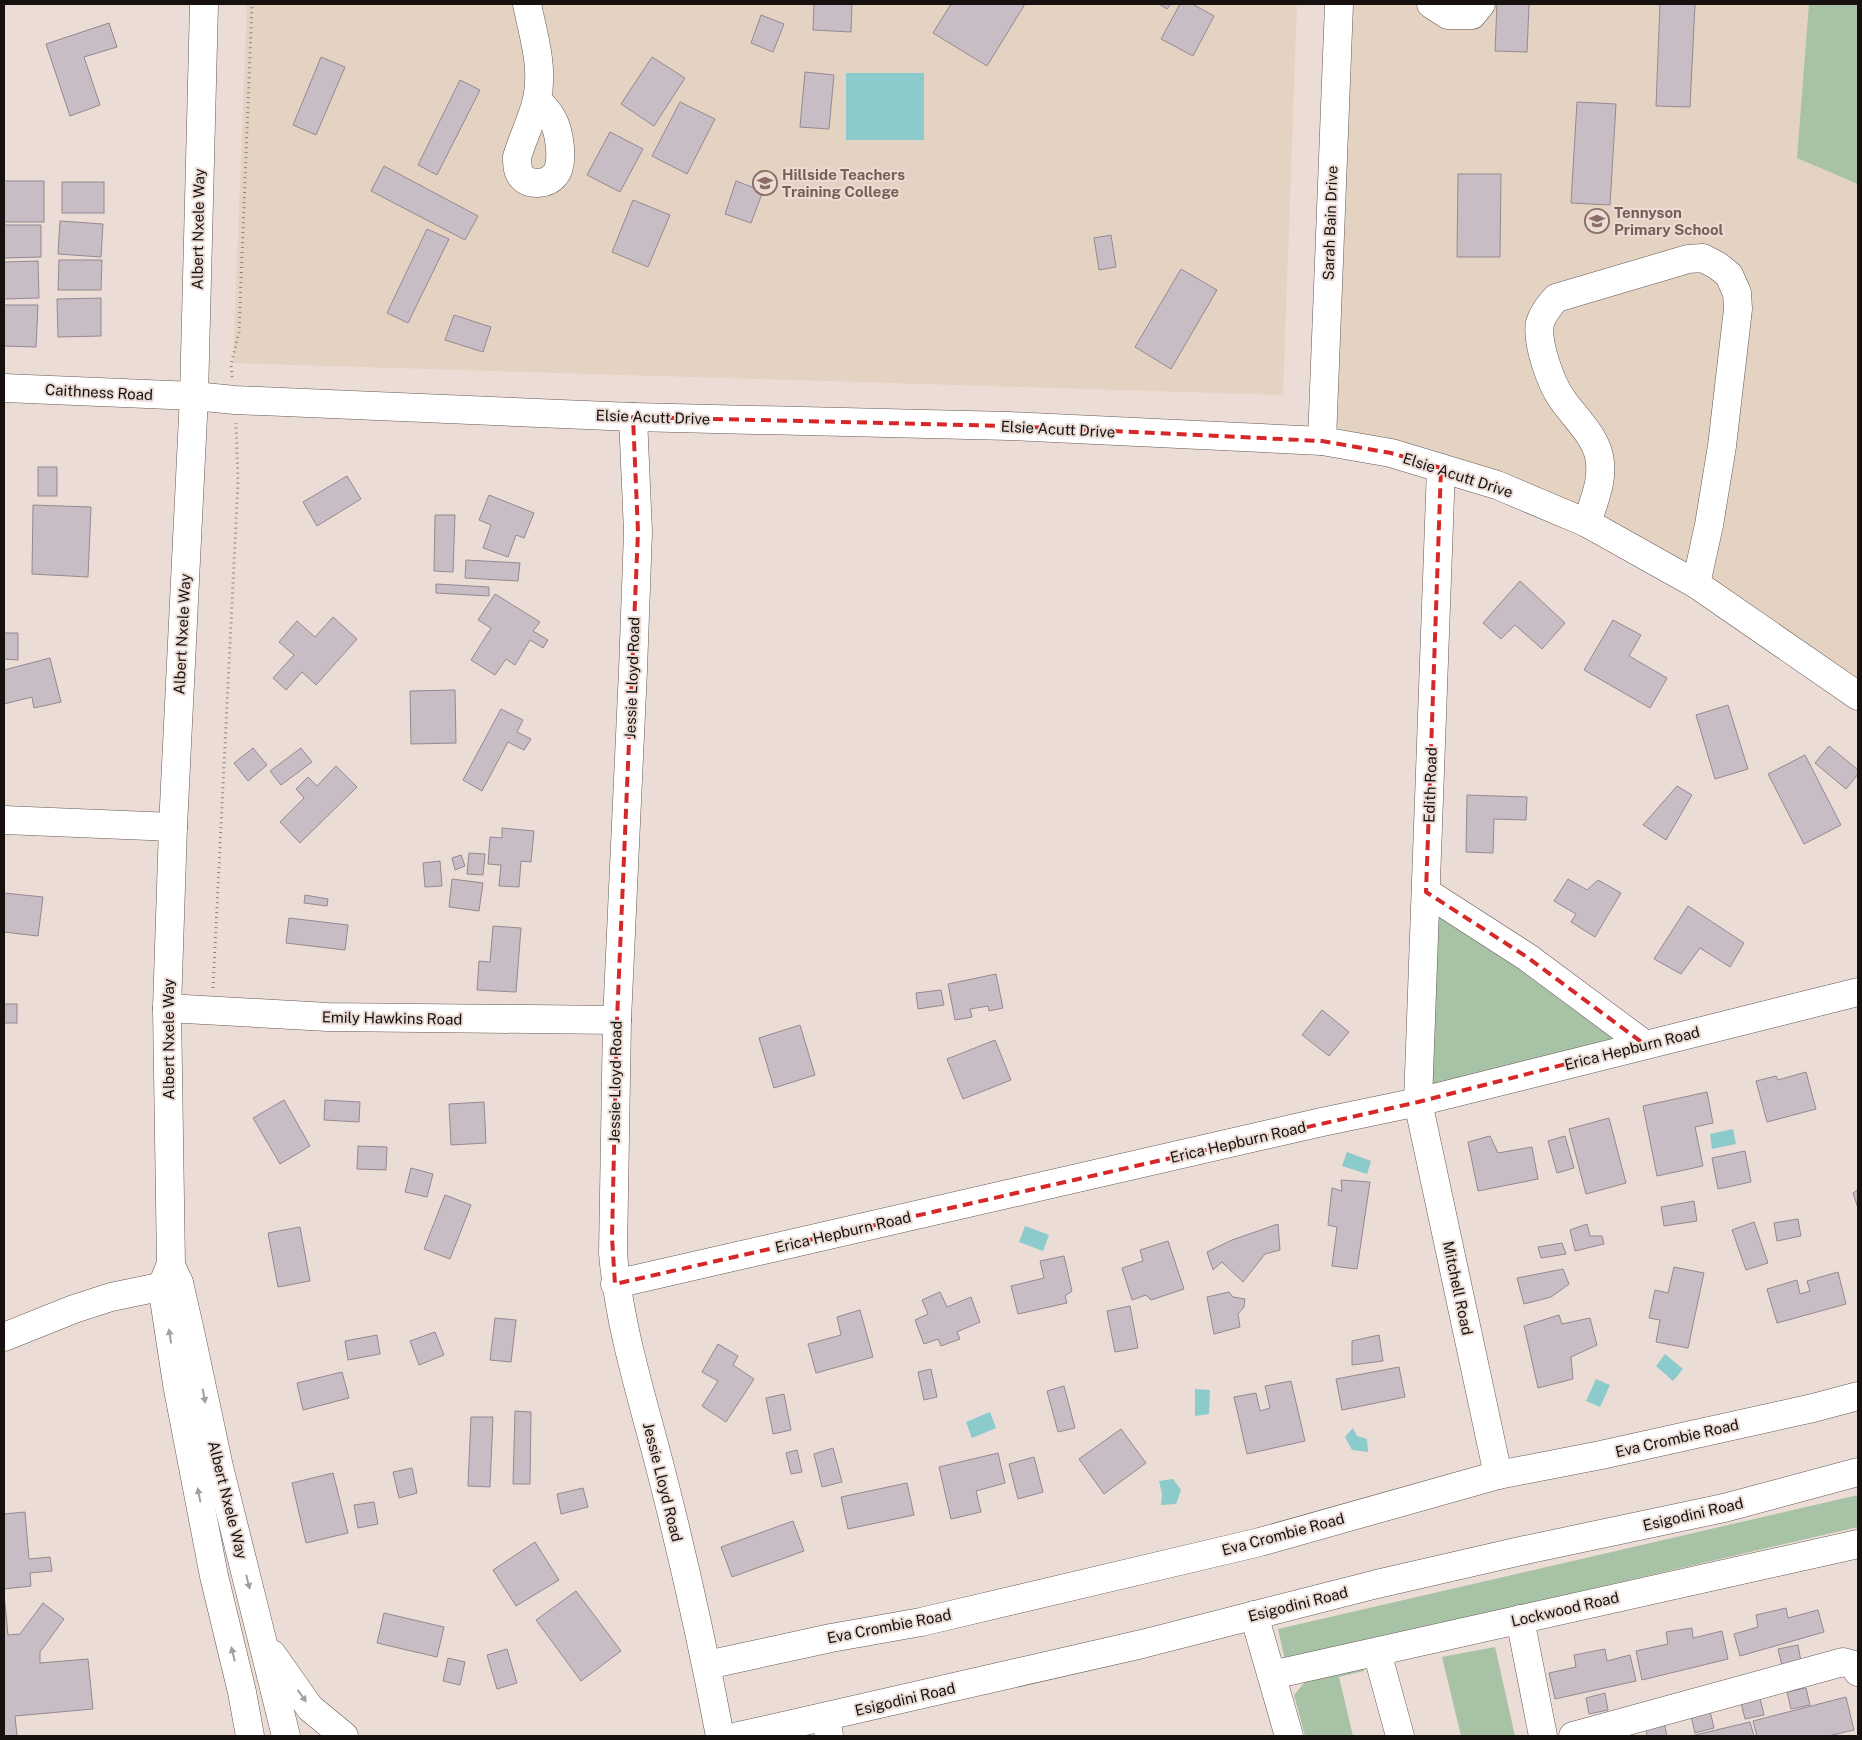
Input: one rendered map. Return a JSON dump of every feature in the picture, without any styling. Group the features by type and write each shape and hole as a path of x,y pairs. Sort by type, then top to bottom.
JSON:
{"street":[{"name":"Albert Nxele Way","path":"204,4 194,396 173,827 167,1008 170,1278 177,1384 214,1576 242,1692 250,1736"},
{"path":"527,4 540,74 537,100"},
{"name":"Sarah Bain Drive","path":"1322,441 1339,4"},
{"path":"1431,4 1448,15 1472,15 1481,4"},
{"path":"1587,523 1600,482 1601,472 1598,454 1590,436 1561,398 1549,378 1540,340 1540,324 1547,308 1556,298 1688,259 1703,258 1718,266 1729,276 1737,293 1738,309 1722,446 1709,525 1696,584"},
{"name":"Caithness Road","path":"4,388 194,396"},
{"name":"Elsie Acutt Drive","path":"194,396 235,400 633,417 1009,426 1322,441 1391,453 1497,485 1587,523 1696,584 1858,696"},
{"name":"Jessie Lloyd Road","path":"633,417 637,542 617,1020 612,1237 615,1284 675,1524 707,1665 720,1736"},
{"name":"Edith Road","path":"1418,1102 1441,468"},
{"path":"4,820 173,827"},
{"path":"1426,892 1526,956 1644,1044"},
{"name":"Erica Hepburn Road","path":"615,1284 1418,1102 1858,992"},
{"name":"Emily Hawkins Road","path":"167,1008 328,1017 617,1020"},
{"name":"Mitchell Road","path":"1418,1102 1498,1474"},
{"name":"Albert Nxele Way","path":"170,1278 196,1355 219,1467 286,1736"},
{"path":"4,1337 74,1309 170,1278"},
{"name":"Eva Crombie Road","path":"707,1665 831,1638 921,1622 1260,1542 1498,1474 1601,1455 1858,1396"},
{"name":"Esigodini Road","path":"739,1736 828,1727 1254,1615 1507,1555 1724,1508 1858,1472"},
{"name":"Lockwood Road","path":"1272,1675 1858,1544"},
{"path":"1254,1615 1288,1736"},
{"path":"1520,1620 1543,1736"},
{"path":"264,1643 310,1708 344,1736"},
{"path":"1376,1652 1400,1736"},
{"path":"1573,1736 1843,1662 1854,1665 1858,1672"},
{"path":"234,1736 242,1692"}],"path":[{"path":"212,1010 238,482 235,400 231,365 239,332 252,4"}],"highlighted area":[{"path":"633,417 1009,426 1322,441 1391,453 1441,468 1426,892 1527,957 1644,1044 1418,1102 615,1284 612,1237 617,1020 638,532"}],"shaded area":[{"name":"Hillside Teachers Training College","path":"247,4 1297,4 1283,395 233,363"},
{"name":"Tennyson Primary School","path":"1342,4 1858,4 1858,688 1585,517 1327,439"}],"green space":[{"path":"1809,4 1858,4 1858,184 1797,158"},
{"path":"1432,902 1628,1041 1425,1095"},
{"path":"1858,1495 1858,1527 1285,1660 1278,1629"},
{"path":"1495,1647 1515,1736 1461,1736 1442,1657"},
{"path":"1362,1663 1364,1671 1339,1677 1353,1736 1305,1736 1294,1695 1311,1675"}],"water":[{"path":"846,73 924,73 924,140 846,140"},
{"path":"1733,1129 1736,1144 1712,1149 1710,1134"},
{"path":"1347,1152 1371,1161 1367,1174 1342,1166"},
{"path":"1025,1226 1049,1235 1043,1251 1019,1242"},
{"path":"1665,1354 1683,1369 1673,1381 1656,1366"},
{"path":"1596,1379 1610,1385 1600,1407 1586,1401"},
{"path":"1195,1389 1210,1390 1209,1414 1195,1416"},
{"path":"990,1412 996,1428 972,1438 966,1422"},
{"path":"1353,1428 1357,1436 1367,1439 1368,1452 1352,1450 1345,1437"},
{"path":"1173,1479 1181,1490 1176,1504 1161,1505 1162,1494 1159,1481"}],"building":[{"path":"814,4 852,4 851,32 813,30"},
{"path":"951,4 1025,4 987,66 933,33"},
{"path":"1159,4 1171,4 1167,9"},
{"path":"1180,4 1192,4 1214,16 1193,56 1161,39"},
{"path":"1497,4 1529,4 1527,52 1495,51"},
{"path":"1660,4 1695,4 1690,107 1656,106"},
{"path":"761,15 784,24 773,52 751,43"},
{"path":"109,23 117,47 84,57 100,105 70,116 46,44"},
{"path":"321,57 345,67 316,135 293,125"},
{"path":"652,57 685,78 654,126 621,104"},
{"path":"805,72 834,75 829,129 800,127"},
{"path":"460,80 480,90 437,175 418,165"},
{"path":"680,102 715,119 687,174 652,156"},
{"path":"1577,102 1616,104 1610,205 1571,203"},
{"path":"610,132 643,149 620,192 587,175"},
{"path":"384,166 478,216 465,240 371,191"},
{"path":"1458,174 1501,174 1500,257 1457,257"},
{"path":"4,181 44,181 44,222 4,222"},
{"path":"736,181 763,191 751,223 725,214"},
{"path":"62,182 104,182 104,213 62,213"},
{"path":"633,200 670,215 648,267 612,252"},
{"path":"60,221 103,224 101,257 58,254"},
{"path":"4,225 41,225 41,257 4,258"},
{"path":"427,229 449,239 408,323 387,313"},
{"path":"1111,235 1116,267 1099,270 1094,238"},
{"path":"59,260 102,260 101,290 58,290"},
{"path":"38,261 39,298 4,299 4,262"},
{"path":"1181,269 1217,290 1171,369 1135,347"},
{"path":"101,298 101,336 58,337 57,299"},
{"path":"4,305 38,305 36,347 4,346"},
{"path":"454,315 491,327 483,352 445,340"},
{"path":"38,467 57,467 57,496 38,496"},
{"path":"347,476 361,499 317,526 303,502"},
{"path":"489,495 534,513 524,538 516,535 508,557 483,548 491,525 479,520"},
{"path":"33,505 91,507 88,577 32,574"},
{"path":"435,515 455,515 453,572 434,571"},
{"path":"466,560 520,563 518,581 465,578"},
{"path":"1520,581 1565,623 1542,649 1515,625 1501,639 1483,623"},
{"path":"436,584 489,587 489,596 436,593"},
{"path":"495,594 540,622 533,631 548,640 543,648 530,640 515,665 506,659 495,675 471,660 491,628 478,620"},
{"path":"333,617 357,639 316,685 302,672 286,690 273,678 294,655 279,642 297,621 315,637"},
{"path":"1613,620 1641,635 1629,656 1667,678 1650,708 1584,670"},
{"path":"4,633 18,633 18,660 4,659"},
{"path":"50,658 61,702 34,708 32,697 4,704 4,670"},
{"path":"455,690 456,743 411,744 410,691"},
{"path":"1728,705 1748,769 1715,779 1696,715"},
{"path":"501,709 523,720 517,732 531,739 524,750 508,742 482,791 463,780"},
{"path":"1829,746 1858,770 1858,774 1846,789 1815,763"},
{"path":"253,748 267,765 248,781 234,763"},
{"path":"301,748 312,762 281,785 270,771"},
{"path":"1805,755 1841,825 1804,844 1768,774"},
{"path":"336,766 357,787 300,843 280,822 304,798 296,789 308,777 317,786"},
{"path":"1677,786 1692,795 1666,840 1643,825"},
{"path":"1467,795 1527,797 1526,820 1494,819 1493,853 1466,852"},
{"path":"502,828 534,831 531,862 521,861 519,887 499,886 501,865 488,864 490,837 502,838"},
{"path":"469,853 485,854 483,875 467,874"},
{"path":"461,855 465,866 455,870 452,858"},
{"path":"440,861 442,886 425,887 423,863"},
{"path":"452,879 483,883 479,911 449,907"},
{"path":"1568,879 1587,890 1598,880 1621,893 1595,937 1571,922 1576,914 1554,901"},
{"path":"4,893 43,897 38,936 4,932"},
{"path":"305,895 328,899 327,906 304,903"},
{"path":"1688,906 1744,943 1730,967 1700,948 1681,974 1654,959"},
{"path":"289,918 348,925 345,950 286,943"},
{"path":"493,926 521,928 516,992 477,990 479,961 490,962"},
{"path":"996,974 1003,1008 989,1011 988,1006 970,1009 972,1017 955,1020 948,984"},
{"path":"941,990 944,1005 918,1009 916,993"},
{"path":"4,1004 17,1004 17,1023 4,1023"},
{"path":"1322,1010 1349,1032 1329,1056 1302,1035"},
{"path":"800,1025 815,1075 774,1088 759,1038"},
{"path":"995,1040 1011,1080 963,1099 947,1059"},
{"path":"1806,1072 1816,1109 1767,1122 1756,1081 1776,1076 1778,1080"},
{"path":"1707,1092 1713,1123 1695,1127 1703,1166 1657,1176 1643,1106"},
{"path":"284,1100 310,1146 280,1164 253,1118"},
{"path":"325,1100 360,1102 359,1122 324,1120"},
{"path":"484,1102 486,1143 451,1145 449,1104"},
{"path":"1609,1118 1626,1183 1586,1194 1569,1129"},
{"path":"1490,1136 1498,1153 1532,1147 1538,1179 1478,1191 1468,1142"},
{"path":"1565,1136 1574,1168 1557,1173 1548,1141"},
{"path":"358,1146 387,1147 386,1170 357,1169"},
{"path":"1745,1151 1751,1182 1718,1189 1712,1158"},
{"path":"411,1168 433,1174 427,1197 405,1192"},
{"path":"1341,1180 1370,1182 1357,1269 1332,1266 1337,1227 1328,1225 1332,1188 1342,1191"},
{"path":"1858,1190 1858,1208 1853,1193"},
{"path":"445,1195 471,1205 450,1259 424,1249"},
{"path":"1694,1201 1697,1221 1664,1226 1661,1207"},
{"path":"1798,1219 1801,1236 1777,1241 1774,1223"},
{"path":"1754,1222 1768,1263 1746,1270 1732,1230"},
{"path":"1278,1224 1280,1250 1265,1254 1243,1282 1222,1262 1213,1270 1207,1252 1232,1240"},
{"path":"1587,1224 1590,1236 1602,1236 1604,1244 1575,1251 1570,1230"},
{"path":"300,1227 310,1281 278,1287 268,1233"},
{"path":"1168,1241 1184,1289 1151,1300 1146,1295 1132,1300 1122,1268 1143,1261 1140,1250"},
{"path":"1562,1243 1566,1254 1541,1258 1538,1247"},
{"path":"1064,1256 1072,1291 1065,1296 1067,1303 1018,1314 1011,1286 1044,1278 1040,1261"},
{"path":"1674,1267 1704,1273 1688,1348 1656,1342 1660,1320 1649,1318 1655,1290 1668,1293"},
{"path":"1563,1269 1569,1284 1551,1297 1524,1304 1517,1278"},
{"path":"1838,1272 1846,1304 1777,1323 1767,1289 1797,1280 1800,1294 1810,1291 1807,1281"},
{"path":"940,1292 947,1307 971,1297 980,1322 957,1332 960,1339 941,1346 938,1339 924,1344 915,1320 928,1314 922,1300"},
{"path":"1229,1292 1233,1297 1245,1299 1244,1307 1238,1314 1240,1327 1214,1334 1207,1297"},
{"path":"1130,1306 1138,1348 1115,1352 1107,1311"},
{"path":"860,1310 873,1357 816,1373 808,1344 841,1335 837,1317"},
{"path":"1559,1315 1562,1324 1590,1318 1597,1345 1571,1357 1573,1379 1538,1388 1524,1326"},
{"path":"495,1318 516,1320 511,1362 490,1360"},
{"path":"435,1332 444,1355 419,1365 410,1341"},
{"path":"377,1335 380,1354 348,1360 345,1341"},
{"path":"1379,1335 1383,1361 1352,1365 1352,1341"},
{"path":"718,1344 738,1356 733,1365 754,1379 726,1422 702,1406 718,1381 702,1372"},
{"path":"1399,1367 1405,1397 1342,1410 1336,1379"},
{"path":"931,1369 937,1397 924,1400 918,1372"},
{"path":"342,1372 349,1398 303,1410 297,1383"},
{"path":"1291,1381 1305,1441 1247,1454 1234,1397 1256,1393 1260,1411 1270,1408 1265,1386"},
{"path":"1064,1386 1075,1428 1058,1432 1047,1391"},
{"path":"784,1394 791,1430 773,1434 766,1398"},
{"path":"515,1411 531,1412 530,1484 513,1484"},
{"path":"471,1417 493,1417 490,1487 468,1486"},
{"path":"1121,1429 1146,1463 1104,1494 1079,1459"},
{"path":"833,1448 842,1482 822,1487 814,1454"},
{"path":"797,1450 802,1472 791,1474 786,1453"},
{"path":"998,1453 1005,1483 976,1491 981,1512 951,1519 939,1467"},
{"path":"1034,1457 1043,1492 1018,1499 1009,1464"},
{"path":"412,1468 417,1493 399,1498 393,1472"},
{"path":"333,1473 348,1533 306,1543 292,1483"},
{"path":"907,1483 914,1515 848,1529 841,1497"},
{"path":"583,1488 588,1507 561,1514 557,1494"},
{"path":"374,1502 378,1524 358,1528 354,1505"},
{"path":"25,1512 29,1559 50,1557 52,1571 30,1573 31,1586 4,1589 4,1514"},
{"path":"793,1521 804,1551 732,1577 721,1547"},
{"path":"535,1542 559,1580 516,1606 493,1570"},
{"path":"576,1591 621,1651 581,1681 536,1620"},
{"path":"4,1594 8,1635 20,1634 43,1603 64,1619 40,1652 40,1663 88,1659 93,1709 15,1716 17,1736 4,1736"},
{"path":"1786,1608 1788,1618 1818,1610 1824,1632 1740,1656 1734,1634 1758,1627 1756,1615"},
{"path":"384,1613 444,1627 437,1657 377,1643"},
{"path":"1692,1628 1693,1638 1722,1631 1728,1659 1642,1680 1636,1651 1668,1644 1666,1632"},
{"path":"1798,1645 1801,1662 1782,1666 1778,1649"},
{"path":"507,1649 517,1683 497,1689 487,1655"},
{"path":"1605,1649 1607,1661 1630,1655 1636,1681 1555,1699 1549,1673 1576,1667 1574,1655"},
{"path":"448,1658 465,1662 460,1685 443,1681"},
{"path":"1806,1688 1810,1705 1791,1709 1787,1692"},
{"path":"1605,1693 1608,1710 1589,1714 1586,1698"},
{"path":"1846,1697 1854,1730 1828,1736 1757,1736 1753,1721"},
{"path":"1760,1698 1764,1715 1745,1719 1741,1703"},
{"path":"1710,1711 1714,1728 1695,1733 1691,1716"},
{"path":"1664,1721 1667,1736 1647,1736 1645,1725"},
{"path":"1750,1722 1754,1736 1691,1736"}],"place":[{"name":"Hillside Teachers Training College","path":"765,183"},
{"name":"Tennyson Primary School","path":"1597,221"}]}
